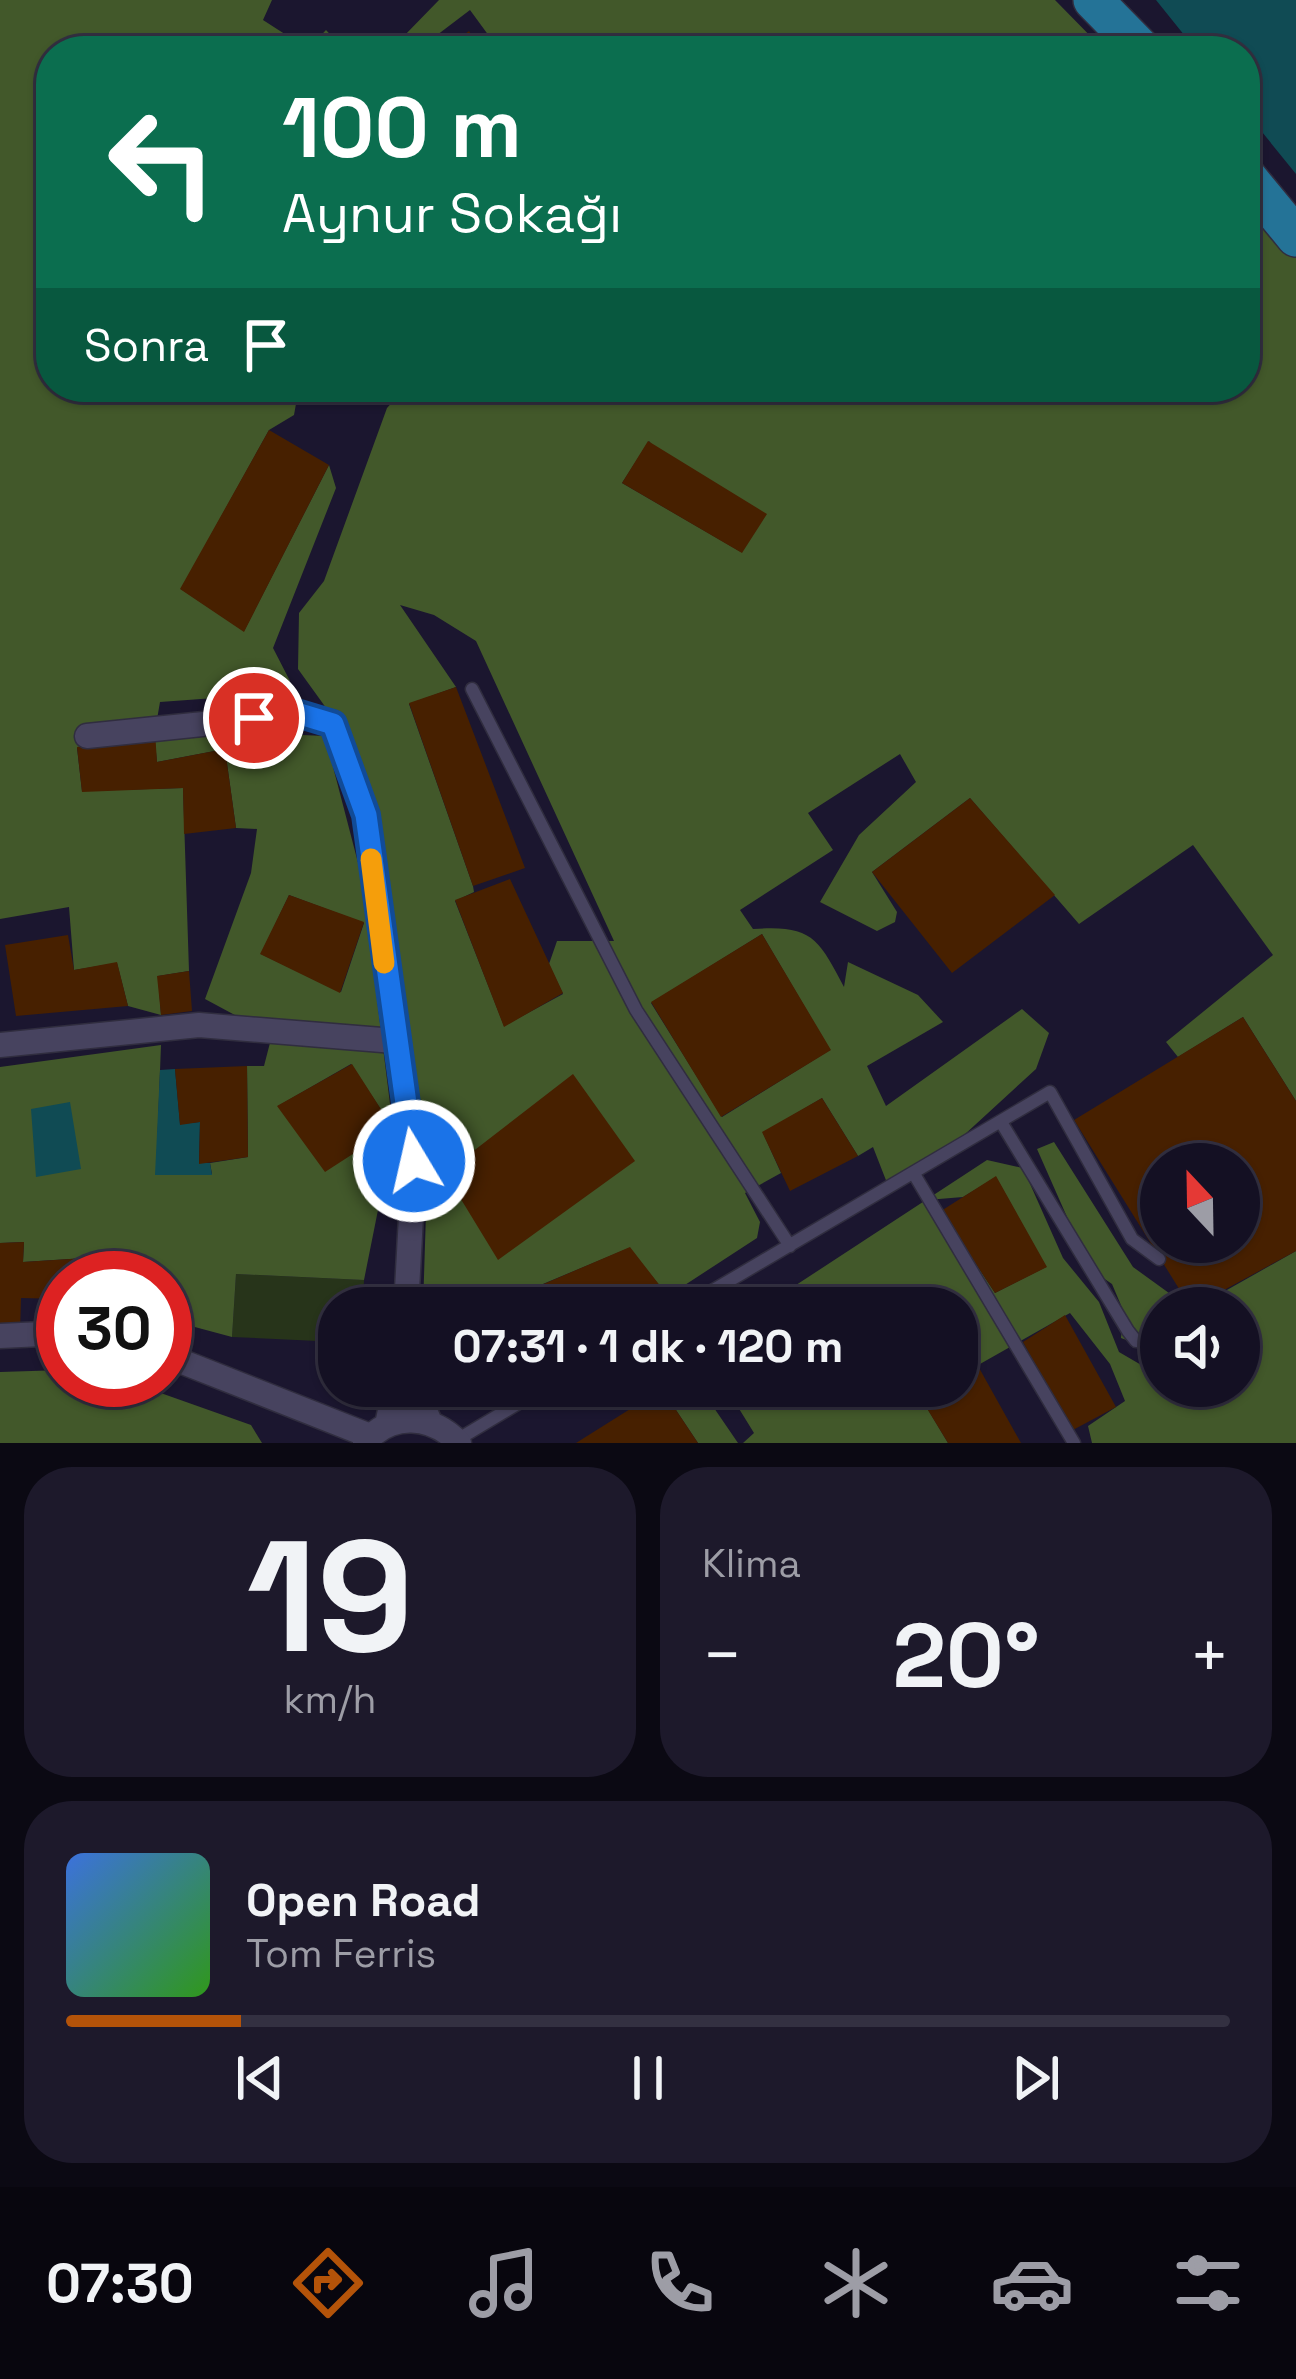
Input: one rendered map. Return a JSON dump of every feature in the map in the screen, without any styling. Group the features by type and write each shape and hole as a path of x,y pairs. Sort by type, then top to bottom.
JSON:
{"main road":[{"path":"1093,0 1128,36"},
{"path":"1260,194 1296,237"}],"street":[{"path":"87,736 300,714 333,724 366,815 414,1161 407,1287"},
{"path":"0,1045 199,1025 394,1041"},
{"path":"0,1336 36,1335"},
{"path":"192,1367 301,1413 374,1434 430,1422"},
{"path":"423,1407 430,1422 458,1442"},
{"path":"301,1413 328,1443"}],"lane":[{"path":"472,689 635,1010 790,1246"},
{"path":"719,1287 1050,1092 1132,1239 1140,1245"},
{"path":"1001,1122 1128,1331 1140,1341"},
{"path":"914,1174 1074,1443"},
{"path":"458,1442 514,1407"}],"shaded area":[{"path":"0,0 272,0 263,20 288,36 36,36 36,402 296,402 294,415 269,430 181,589 244,631 329,465 336,488 273,648 290,681 271,694 160,702 155,731 306,716 302,735 325,736 362,878 393,1128 351,1064 278,1106 353,1154 388,1160 364,1280 236,1274 232,1337 192,1326 192,1251 36,1251 36,1261 23,1262 24,1242 0,1243 0,1067 161,1045 156,1175 212,1174 210,1163 248,1157 247,1066 264,1066 272,1035 205,999 251,873 257,829 236,828 225,749 157,762 154,732 77,748 82,791 183,788 189,971 158,976 161,1015 128,1006 117,963 74,970 69,907 0,919","holes":["289,895 364,923 341,992 261,954"]},
{"path":"439,0 1055,0 1090,36 489,36 470,10 436,36 404,36"},
{"path":"1156,0 1296,0 1296,174 1260,130 1260,36 1185,36"},
{"path":"1260,212 1296,252 1296,1101 1243,1017 1178,1057 1166,1042 1273,955 1193,845 1079,924 970,798 872,872 897,912 895,922 877,931 820,902 859,835 916,782 900,754 808,813 833,850 740,910 753,929 788,929 810,938 827,956 844,987 848,962 918,995 943,1022 867,1066 886,1106 1022,1009 1049,1033 1036,1069 951,1147 889,1188 873,1147 858,1156 822,1098 763,1133 781,1173 745,1193 760,1222 757,1238 682,1287 661,1287 629,1248 536,1287 424,1287 427,1181 421,1104 365,792 329,712 298,669 299,613 324,581 392,402 1260,402","holes":["649,441 741,552 622,483","400,605 434,615 476,641 614,941 557,941 549,964 563,994 504,1026 455,901 474,892 473,886 409,704 456,687","762,934 830,1050 722,1117 651,1003"]},
{"path":"175,1069 180,1124 200,1122 199,1163 210,1163 212,1175 155,1175 160,1070"},
{"path":"70,1102 81,1169 36,1177 31,1109"},
{"path":"1054,1142 1133,1267 1161,1287 1140,1287 1140,1345 1121,1338 1123,1310 1112,1284 1090,1269 1037,1149"},
{"path":"987,1160 1023,1168 1063,1258 1099,1302 1119,1352 1140,1364 1140,1407 1260,1407 1260,1287 1232,1287 1296,1251 1296,1443 1092,1443 1088,1426 1125,1401 1110,1364 1070,1313 978,1365 978,1287 793,1287","holes":["996,1177 1046,1267 995,1293 941,1211 927,1200 963,1197"]},
{"path":"236,1274 364,1280 364,1287 318,1287 318,1341 232,1337"},
{"path":"36,1371 36,1407 192,1404 251,1425 262,1443 0,1443 0,1372"},
{"path":"674,1407 713,1407 738,1443 698,1443"},
{"path":"738,1407 926,1407 948,1443 743,1443 754,1433"}],"building":[{"path":"269,430 329,465 244,632 180,589"},
{"path":"648,441 767,514 742,553 622,483"},
{"path":"456,687 525,868 473,886 409,703"},
{"path":"155,732 157,762 225,749 236,828 184,834 183,788 82,792 77,747"},
{"path":"970,798 1055,895 952,973 872,872"},
{"path":"510,879 563,993 504,1027 455,900"},
{"path":"289,895 364,922 340,993 260,954"},
{"path":"762,934 831,1050 721,1117 651,1002"},
{"path":"68,935 74,970 117,962 128,1006 16,1016 5,945"},
{"path":"189,971 192,1011 161,1015 157,976"},
{"path":"1243,1017 1296,1101 1296,1251 1230,1287 1178,1287 1163,1263 1260,1263 1260,1143 1140,1143 1140,1226 1074,1120"},
{"path":"352,1064 393,1128 325,1172 277,1106"},
{"path":"247,1066 248,1157 199,1164 200,1122 180,1125 175,1069"},
{"path":"573,1074 635,1161 498,1260 445,1173"},
{"path":"822,1098 858,1156 790,1191 762,1132"},
{"path":"996,1176 1047,1267 995,1293 941,1211"},
{"path":"24,1242 23,1262 36,1261 36,1298 21,1298 20,1333 0,1334 0,1243"},
{"path":"630,1247 661,1287 537,1287"},
{"path":"1065,1315 1116,1407 1071,1431 1023,1342"},
{"path":"978,1366 1021,1443 948,1443 926,1407 978,1407"},
{"path":"633,1407 674,1407 698,1443 576,1443"}],"slow traffic":[{"path":"371,859 384,963"}],"route":[{"path":"254,718 300,714 333,724 366,815 414,1161"}]}
